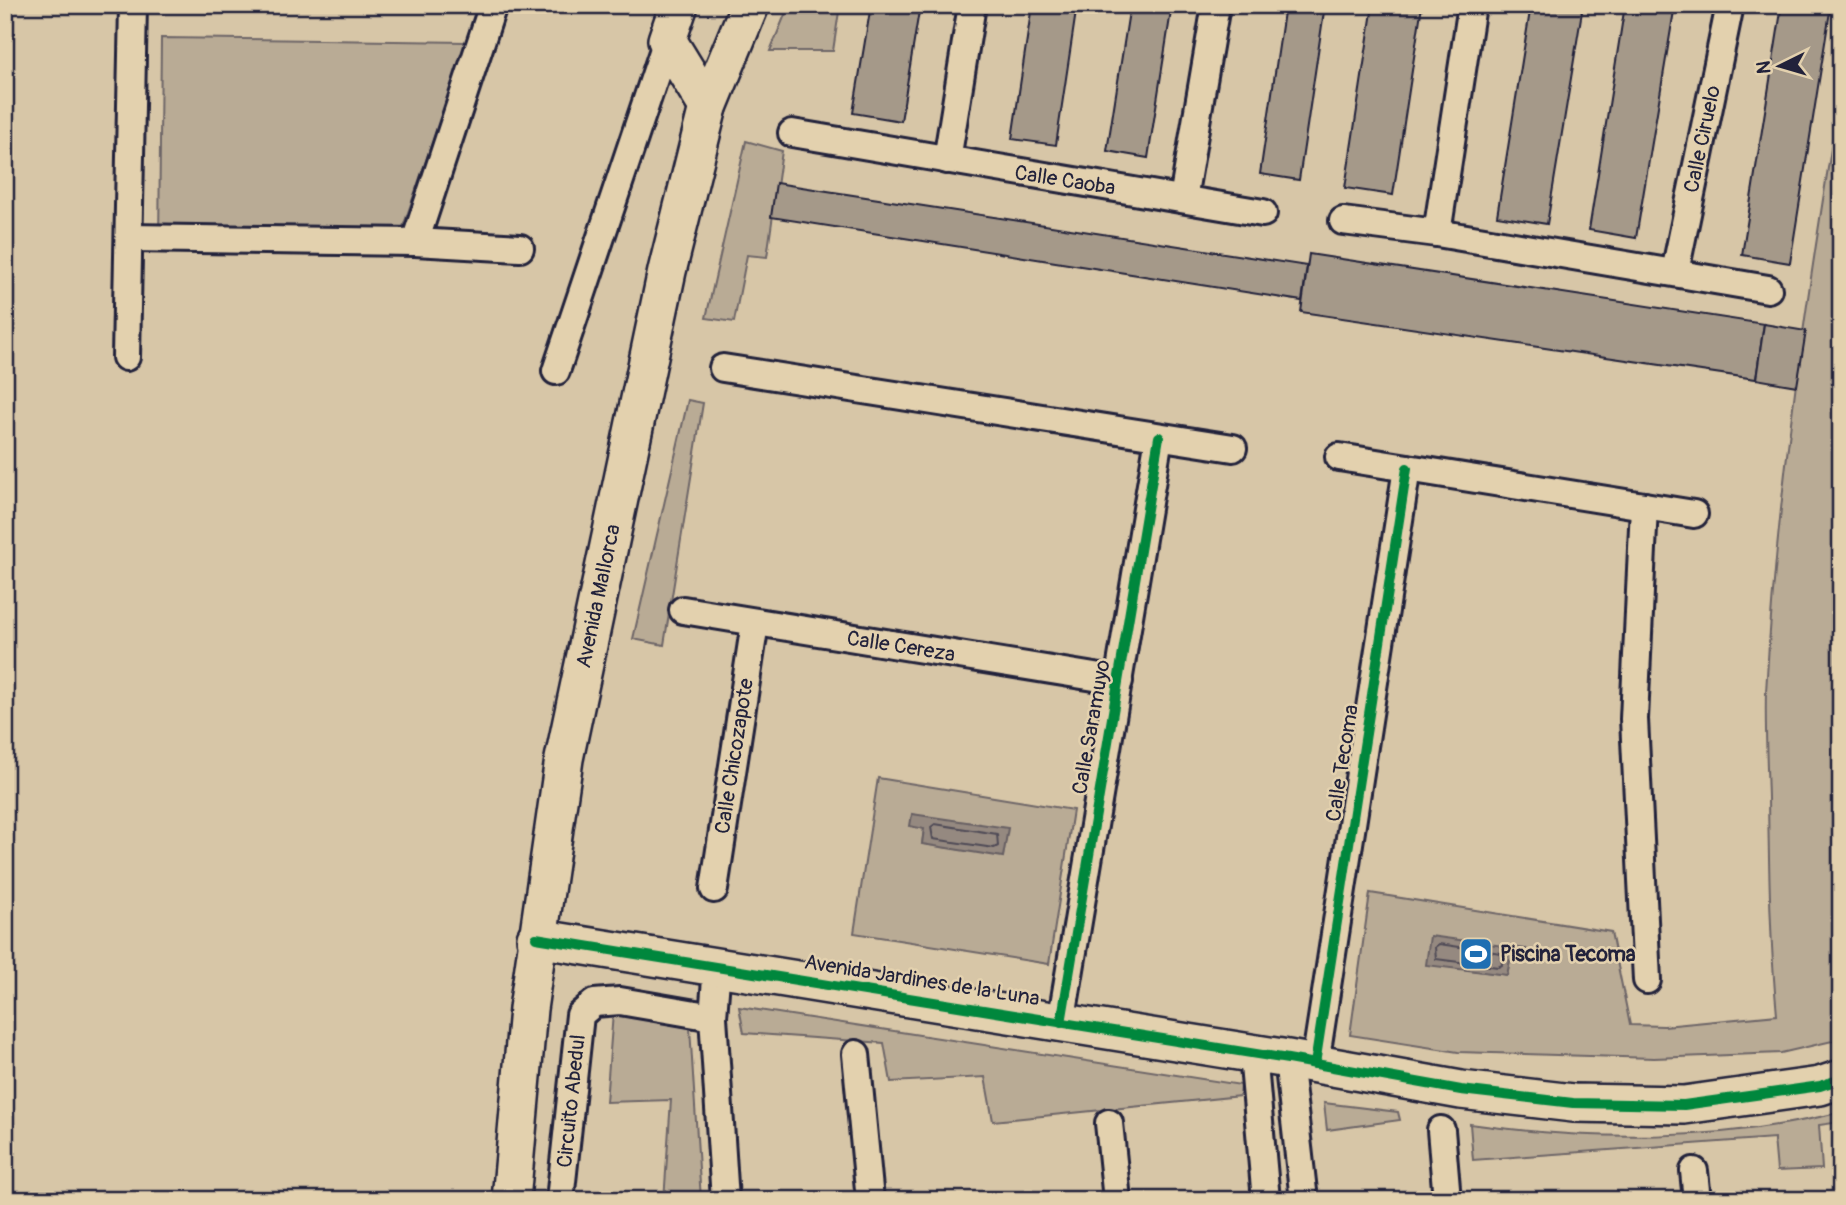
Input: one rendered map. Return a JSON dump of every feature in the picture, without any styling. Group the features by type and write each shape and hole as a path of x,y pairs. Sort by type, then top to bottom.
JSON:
{"main road":[{"path":"679,5 667,40 708,107"},
{"name":"Avenida Mallorca","path":"511,1200 536,938 564,758 667,271 708,107 750,5"},
{"name":"Avenida Jardines de la Luna","path":"536,938 1461,1090 1573,1103 1684,1105 1820,1086 1841,1079"}],"street":[{"path":"126,356 133,5"},
{"path":"415,242 493,5"},
{"path":"947,160 972,5"},
{"path":"1183,199 1216,5"},
{"path":"1437,233 1472,5"},
{"name":"Calle Ciruelo","path":"1675,272 1730,5"},
{"path":"556,371 667,40"},
{"name":"Calle Caoba","path":"792,133 1263,213"},
{"path":"1343,221 1437,233 1768,289"},
{"path":"130,238 415,242 520,248"},
{"path":"723,368 1233,449"},
{"name":"Calle Saramuyo","path":"1061,1023 1159,437"},
{"path":"1339,457 1694,514"},
{"name":"Calle Tecoma","path":"1285,1059 1407,468"},
{"path":"1644,506 1634,719 1647,980"},
{"name":"Calle Cereza","path":"683,610 1119,681"},
{"name":"Calle Chicozapote","path":"714,889 755,623"},
{"path":"717,966 713,1017 725,1200"},
{"name":"Circuito Abedul","path":"560,1200 580,1015 594,1003 620,1001 713,1017"},
{"path":"856,1054 870,1200"},
{"path":"1266,1200 1285,1059"},
{"path":"1285,1059 1304,1200"},
{"path":"1109,1123 1116,1200"},
{"path":"1441,1130 1447,1200"},
{"path":"1694,1171 1697,1200"}],"shaded area":[{"path":"789,5 840,5 833,51 770,51"},
{"path":"161,38 467,42 395,250 159,248"},
{"path":"1841,88 1841,1039 1781,1053 1654,1058 1458,1052 1350,1035 1370,893 1611,932 1630,1025 1664,1026 1777,1015 1770,906 1766,732 1771,616 1786,465 1806,314","holes":["1526,949 1524,961 1510,960 1507,975 1426,964"]},
{"path":"746,141 782,151 767,257 747,255 734,322 706,318"},
{"path":"688,400 703,403 664,645 633,639"},
{"path":"878,778 1073,810 1049,964 854,933","holes":["1007,828 1003,856 922,844 924,829"]},
{"path":"739,1007 1241,1085 1240,1096 993,1121 985,1077 891,1082 884,1043 744,1033"},
{"path":"613,1013 690,1028 701,1200 664,1200 671,1100 606,1102"},
{"path":"1324,1103 1398,1112 1400,1120 1327,1130"},
{"path":"1841,1112 1841,1122 1819,1125 1822,1169 1777,1171 1774,1138 1473,1160 1470,1124 1562,1134 1656,1136 1750,1129"}],"water":[{"path":"912,814 1008,828 1003,857 922,844 924,829 910,826"},
{"name":"Piscina Tecoma","path":"1430,936 1526,949 1524,961 1510,960 1507,975 1426,965"}],"building":[{"path":"871,5 920,5 901,121 853,113"},
{"path":"1032,5 1077,5 1056,145 1012,139"},
{"path":"1130,5 1172,5 1148,158 1107,151"},
{"path":"1285,5 1325,5 1299,180 1260,174"},
{"path":"1373,5 1422,5 1393,195 1345,188"},
{"path":"1531,5 1583,5 1547,224 1497,216"},
{"path":"1625,5 1675,5 1636,238 1589,230"},
{"path":"1782,5 1831,5 1790,263 1742,255"},
{"path":"776,183 1307,266 1302,301 771,217"},
{"path":"1309,254 1764,324 1756,379 1301,312"},
{"path":"1764,324 1806,331 1797,386 1756,379"}],"cycle path":[{"path":"1061,1023 1159,437"},
{"path":"1315,1064 1407,468"},
{"path":"536,938 1288,1059 1461,1090 1573,1103 1684,1105 1820,1086 1841,1079"}],"place":[{"name":"Piscina Tecoma","path":"1476,954"}]}
